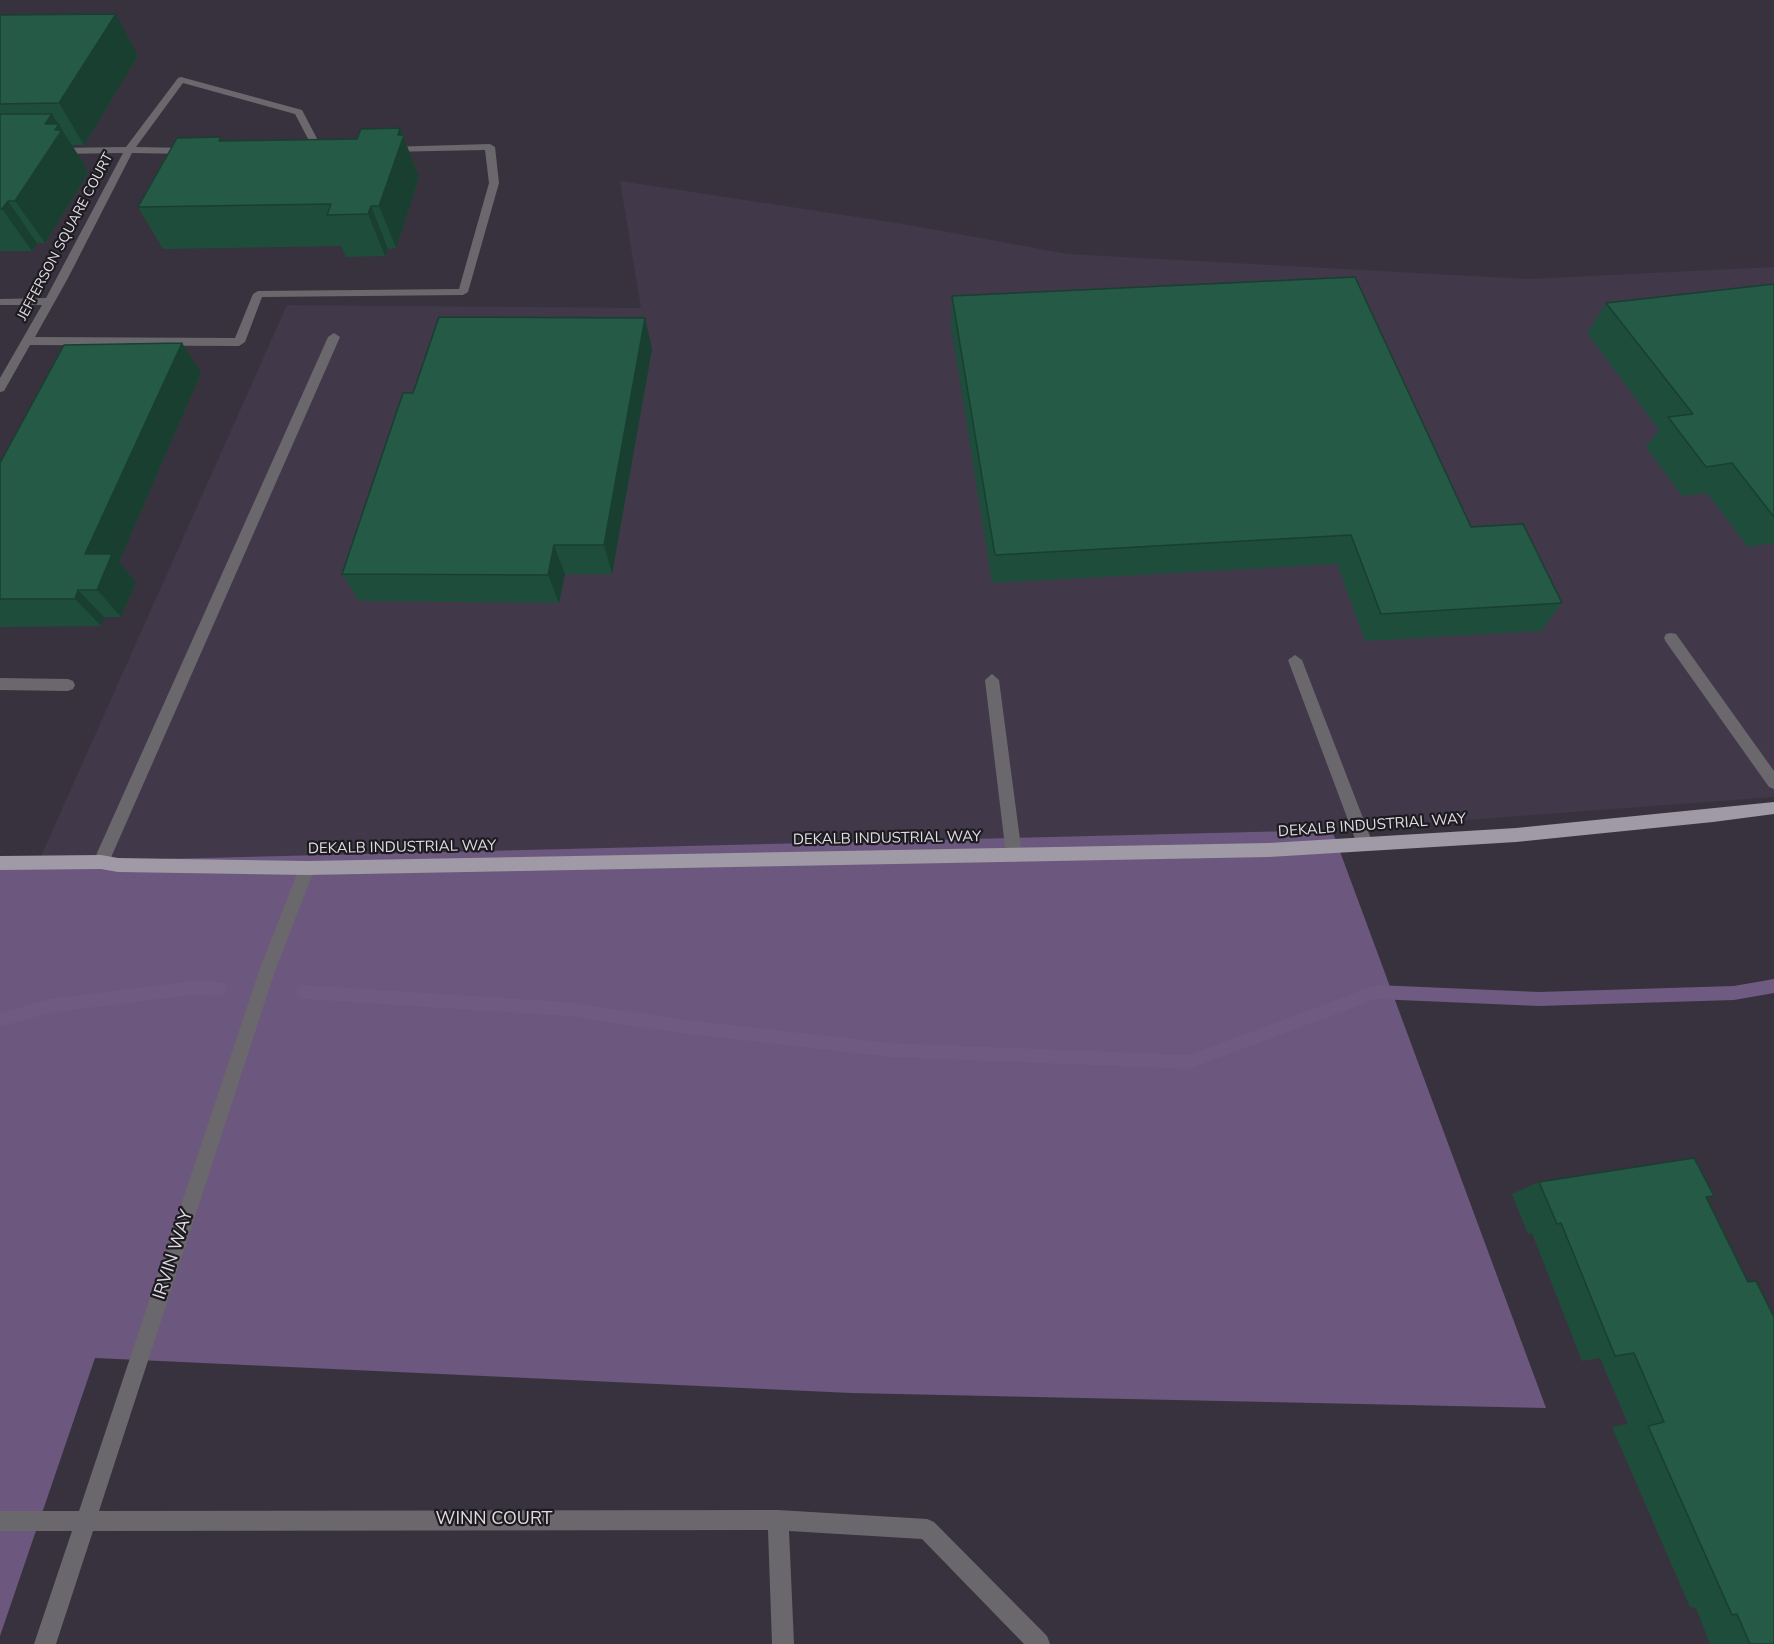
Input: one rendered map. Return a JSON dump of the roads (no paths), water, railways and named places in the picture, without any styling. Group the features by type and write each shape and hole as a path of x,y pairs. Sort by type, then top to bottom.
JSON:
{"main road":[{"name":"DEKALB INDUSTRIAL WAY","path":"0,863 101,861 118,865 307,868 1269,850 1516,835 1774,808"}],"street":[{"path":"129,150 181,80 299,112 325,152 307,152"},
{"path":"27,341 239,342 258,294 463,292 494,183 490,147 376,150"},
{"name":"JEFFERSON SQUARE COURT","path":"0,388 50,302 129,150 47,151"},
{"path":"129,150 200,151"},
{"path":"0,302 50,302"},
{"path":"101,861 334,337"},
{"path":"1671,638 1774,783"},
{"path":"1295,660 1365,844"},
{"path":"992,680 1014,855"},
{"path":"0,684 68,685"},
{"name":"IRVIN WAY","path":"45,1644 267,971 307,868"},
{"path":"778,1520 783,1644"},
{"name":"WINN COURT","path":"0,1521 778,1520 927,1529 1038,1643"}],"waterway":[{"path":"303,992 566,1009 687,1027 890,1050 1189,1062 1376,992 1539,999 1734,993 1774,986"},
{"path":"0,1020 50,1006 192,988 220,989"}]}
